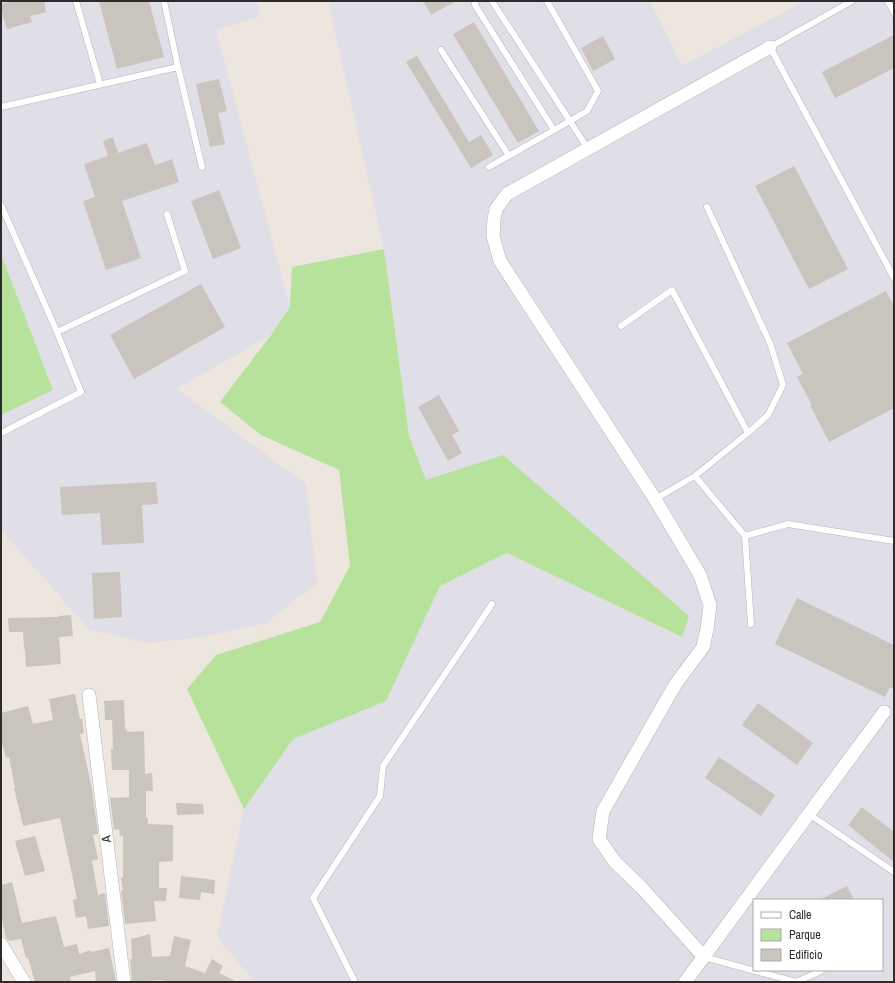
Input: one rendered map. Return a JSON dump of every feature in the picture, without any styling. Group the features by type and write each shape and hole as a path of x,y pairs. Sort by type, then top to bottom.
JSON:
{"street":[{"path":"704,957 641,887 614,862 599,839 603,811 675,685 703,647 710,605 700,575 655,499 500,261 493,236 496,209 507,194 770,47"},
{"name":"A","path":"89,695 124,982"},
{"path":"685,982 884,712"},
{"path":"1,944 24,982"}],"lane":[{"path":"76,1 100,84"},
{"path":"164,1 202,168"},
{"path":"475,1 475,5 554,130"},
{"path":"492,1 588,149"},
{"path":"489,167 588,111 598,92 547,1"},
{"path":"852,1 770,47 894,278"},
{"path":"888,1 894,13"},
{"path":"441,50 509,156"},
{"path":"1,107 178,67"},
{"path":"1,205 57,332 81,392 1,433"},
{"path":"655,499 695,476 748,433 768,415 783,385 770,343 707,207"},
{"path":"57,332 185,271 167,214"},
{"path":"621,326 672,290 748,433"},
{"path":"695,476 745,536 751,624"},
{"path":"745,536 788,524 894,541"},
{"path":"355,982 313,898 380,796 383,766 492,604"},
{"path":"809,814 894,872"},
{"path":"704,957 753,970"},
{"path":"756,971 796,982 820,971"}],"shaded area":[{"path":"1,1 257,1 260,16 216,30 290,307 271,335 177,389 306,484 317,583 266,623 202,637 149,643 90,630 1,530 1,415 53,390 1,254"},
{"path":"328,1 650,1 682,66 805,1 894,1 894,975 889,982 254,982 217,936 244,809 293,739 386,700 440,586 507,553 681,637 426,480 409,436 384,249"}],"green space":[{"path":"384,249 409,436 426,480 503,455 689,616 682,637 507,553 440,586 386,701 293,739 244,809 187,689 216,655 320,622 350,566 339,470 261,435 220,402 271,335 290,307 292,267"},
{"path":"1,254 53,390 1,415"}],"building":[{"path":"13,1 44,1 46,12 30,16 32,22 7,29 1,4"},
{"path":"99,1 149,1 164,57 117,69"},
{"path":"423,1 456,1 431,15"},
{"path":"474,22 539,131 518,143 453,34"},
{"path":"894,35 894,68 835,98 822,72"},
{"path":"603,36 615,59 593,71 581,48"},
{"path":"417,56 469,142 481,135 493,155 471,168 406,62"},
{"path":"219,79 227,111 218,113 225,144 210,147 196,84"},
{"path":"113,137 118,153 147,143 155,165 172,159 179,182 122,201 141,258 106,270 83,201 95,197 84,164 108,156 103,141"},
{"path":"794,166 848,269 809,289 755,186"},
{"path":"219,190 241,248 213,259 191,201"},
{"path":"201,284 225,327 134,379 110,335"},
{"path":"886,291 894,306 894,408 829,442 797,377 803,374 787,343"},
{"path":"439,395 459,431 452,435 462,453 448,461 418,407"},
{"path":"156,482 158,504 142,505 144,543 102,545 100,513 62,515 60,487"},
{"path":"120,572 122,617 94,619 92,573"},
{"path":"797,598 894,645 894,689 890,687 885,697 775,644"},
{"path":"71,615 73,636 59,637 61,664 26,667 23,632 9,632 8,618 59,617"},
{"path":"75,694 80,719 82,719 84,733 80,734 92,789 98,834 93,835 98,859 92,861 98,895 105,893 109,926 88,929 86,916 76,918 73,900 77,899 60,818 23,826 14,788 9,757 6,758 1,739 1,713 28,706 33,724 53,720 49,699"},
{"path":"124,700 125,729 127,729 127,732 144,731 145,774 152,773 153,791 146,791 146,818 148,818 148,824 173,825 173,861 159,862 159,888 167,888 166,901 154,901 156,921 125,924 121,890 123,890 121,878 123,878 123,836 120,836 119,829 114,830 110,798 129,797 129,770 112,770 112,720 105,720 104,701"},
{"path":"758,703 813,743 797,765 742,725"},
{"path":"719,757 775,795 761,816 705,778"},
{"path":"176,803 203,804 204,814 177,815"},
{"path":"862,807 894,832 894,862 848,825"},
{"path":"35,836 45,871 25,876 15,841"},
{"path":"181,876 215,880 214,894 201,892 200,900 179,898"},
{"path":"12,882 22,923 56,916 64,947 77,944 79,954 91,950 91,952 109,948 116,982 96,982 95,971 70,977 71,982 35,982 21,939 9,941 6,938 1,915 1,885"},
{"path":"847,886 854,899 821,899"},
{"path":"150,934 152,957 170,956 174,936 191,940 185,966 205,973 212,959 223,966 219,973 237,982 163,982 163,980 132,982 130,959 132,959 131,939"}]}
